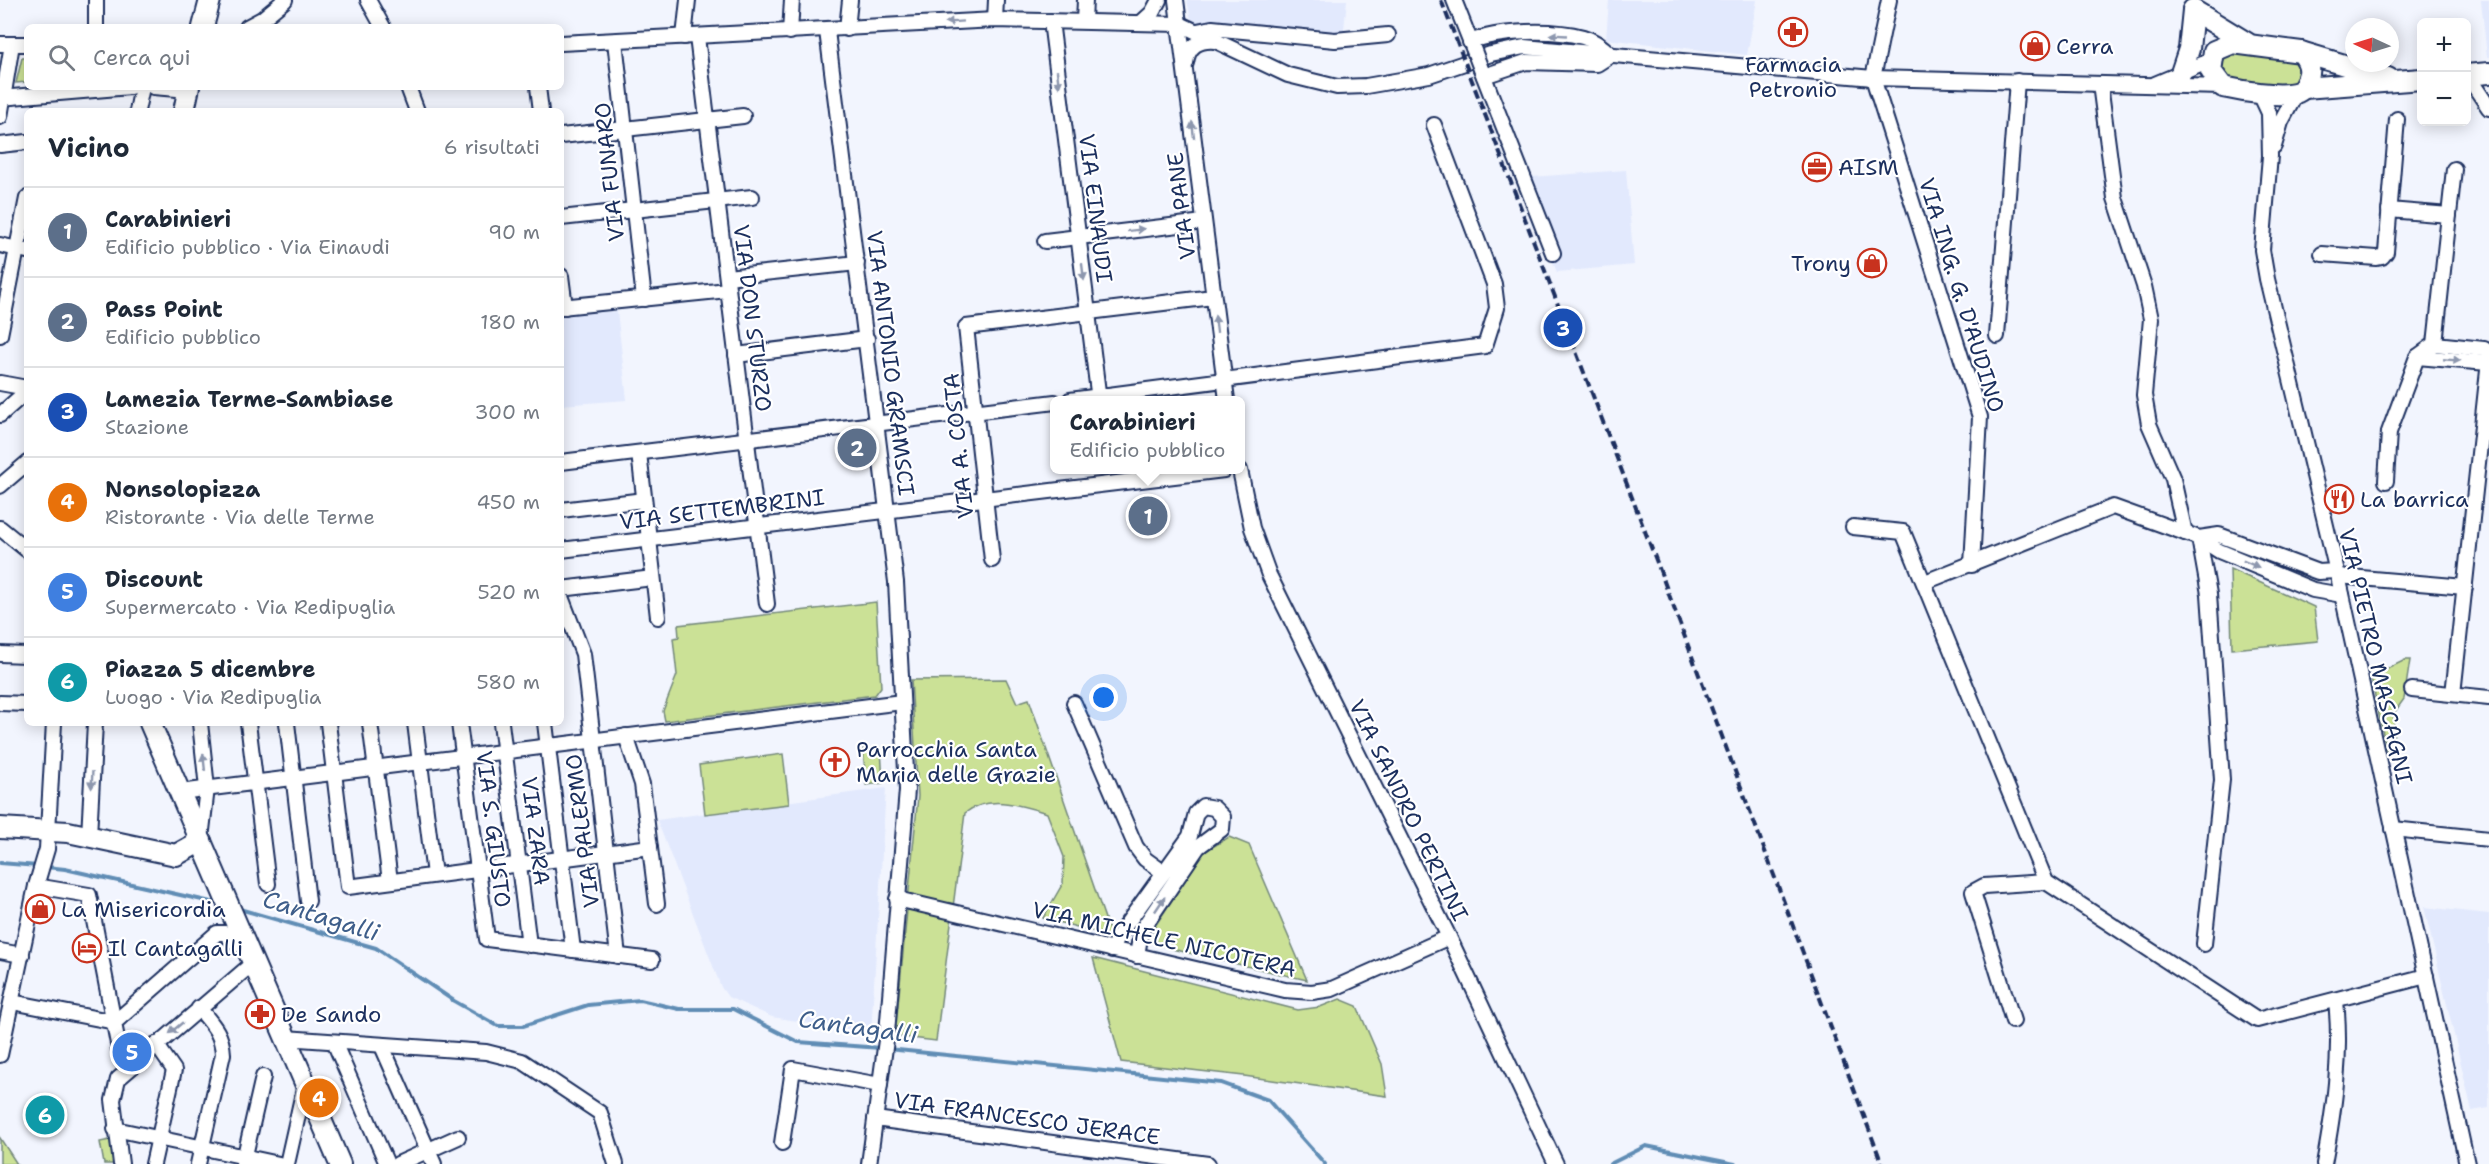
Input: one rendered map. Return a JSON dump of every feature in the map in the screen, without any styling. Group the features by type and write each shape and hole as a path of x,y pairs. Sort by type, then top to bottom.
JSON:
{"main road":[{"path":"204,24 210,0"},
{"path":"2190,5 2247,43"},
{"path":"2190,5 2204,45 2212,58"},
{"path":"2181,73 2189,49 2190,5"},
{"path":"2399,81 2301,52 2247,43 2222,46 2212,58 2211,71 2223,87 2253,92 2300,90 2399,81 2417,79"},
{"path":"2300,90 2310,74 2308,61 2301,52"},
{"path":"2471,75 2489,73"},
{"path":"185,108 189,90"},
{"path":"151,726 336,1160"},
{"path":"160,726 164,755"},
{"path":"0,828 49,830 89,836 176,855 201,841"}],"street":[{"path":"96,0 96,24"},
{"path":"253,24 285,0"},
{"path":"368,0 381,24"},
{"name":"VIA DON STURZO","path":"688,0 691,37 708,120 767,604"},
{"path":"790,32 792,0"},
{"path":"847,29 850,0"},
{"path":"995,20 996,0"},
{"path":"1084,21 1085,0"},
{"path":"1141,23 1152,12 1159,0"},
{"name":"VIA PANE","path":"1176,0 1223,382"},
{"path":"1454,0 1552,253"},
{"path":"1873,78 1889,0"},
{"path":"564,43 827,31 995,20 1084,21 1180,24 1288,75 1337,87 1366,86 1429,75 1491,54 1524,47 1873,78 2223,87"},
{"name":"VIA EINAUDI","path":"1051,21 1099,396"},
{"path":"1197,31 1212,28 1335,40 1388,35"},
{"name":"VIA ANTONIO GRAMSCI","path":"827,31 897,582 906,790 887,1033 869,1164"},
{"path":"1472,45 1509,33 1575,36 1594,42 1611,55"},
{"path":"1185,68 1187,55 1192,46 1203,40 1220,42"},
{"name":"VIA FUNARO","path":"615,41 645,299"},
{"path":"0,117 6,44 24,44"},
{"path":"1482,72 1526,62 1597,64 1611,55"},
{"path":"2147,86 2212,58"},
{"name":"VIA ING. G. D'AUDINO","path":"1873,78 1980,417 1972,565"},
{"path":"1997,336 2017,81"},
{"path":"2471,81 2489,108"},
{"path":"2100,84 2115,198 2144,286 2151,319 2144,395 2149,424 2173,479 2185,533"},
{"path":"2,97 92,90"},
{"path":"138,108 141,90"},
{"path":"409,90 416,108"},
{"path":"538,90 541,108"},
{"path":"2270,156 2281,122 2300,90"},
{"path":"2253,92 2262,99 2269,113 2270,156"},
{"path":"564,136 743,116"},
{"path":"2322,254 2382,257 2386,252 2397,119"},
{"path":"1121,396 1485,346 1497,308 1494,284 1434,125"},
{"path":"0,144 24,142"},
{"name":"VIA PIETRO MASCAGNI","path":"2270,156 2262,250 2342,595 2467,1164"},
{"path":"2435,344 2454,169"},
{"path":"564,218 752,197"},
{"path":"2389,210 2449,215"},
{"path":"1045,241 1204,222"},
{"path":"0,334 22,250 24,229"},
{"path":"0,245 22,250"},
{"path":"564,307 645,299 728,283 857,263"},
{"path":"1088,312 1213,297"},
{"name":"VIA A. COSTA","path":"992,560 966,327 1088,312"},
{"path":"736,355 867,339"},
{"path":"2386,481 2389,432 2417,357 2435,344 2484,349 2489,359 2453,694"},
{"path":"2417,357 2489,359"},
{"path":"1223,382 1226,396"},
{"path":"0,383 24,389"},
{"path":"0,415 24,393"},
{"path":"564,462 1050,403"},
{"path":"639,453 658,617"},
{"path":"0,486 24,466"},
{"name":"VIA SETTEMBRINI","path":"564,550 985,498 1108,476 1147,474"},
{"name":"VIA SANDRO PERTINI","path":"1241,474 1252,528 1269,575 1449,937 1556,1164"},
{"path":"564,510 644,500"},
{"path":"1925,582 2113,507 2199,538 2219,551 2313,590 2342,595"},
{"path":"1853,527 1903,532 2046,882 2252,1018 2262,1020 2426,976"},
{"path":"2199,538 2219,535 2318,572 2465,587"},
{"path":"4,537 24,548"},
{"path":"2199,538 2209,594 2222,780 2204,944"},
{"path":"564,590 653,578"},
{"name":"VIA PALERMO","path":"566,628 583,654 618,956"},
{"path":"0,654 24,655"},
{"path":"2412,690 2489,698"},
{"path":"180,792 902,702"},
{"path":"0,703 24,704"},
{"path":"1074,703 1136,847 1145,859 1163,872"},
{"path":"0,1055 36,886 46,854 54,726"},
{"path":"89,836 95,726"},
{"path":"200,726 207,788 201,841"},
{"path":"248,726 268,884"},
{"path":"287,726 308,901"},
{"path":"328,726 348,887 650,847"},
{"path":"370,726 390,881"},
{"path":"415,726 434,876"},
{"name":"VIA S. GIUSTO","path":"459,726 487,939 529,945"},
{"name":"VIA ZARA","path":"501,726 529,945"},
{"path":"545,726 573,950"},
{"path":"626,736 642,784 657,904"},
{"path":"1112,950 1118,936 1190,836 1198,809 1207,806 1220,811 1223,817 1222,829 1198,847 1191,856 1141,931 1137,956"},
{"path":"2394,829 2489,839"},
{"path":"2013,1021 1973,892 1984,886 2046,882"},
{"path":"36,886 89,895 120,1054 129,1068"},
{"name":"VIA MICHELE NICOTERA","path":"897,899 1285,990 1312,992 1344,984 1449,937"},
{"path":"115,1022 217,933 225,933 237,944 245,944"},
{"path":"529,945 652,960"},
{"path":"0,951 22,955"},
{"path":"121,1164 116,1129 115,1085 129,1068 156,1044 253,963"},
{"path":"2324,1164 2335,1099 2339,1033 2336,1001"},
{"path":"12,1002 115,1022"},
{"path":"198,1164 223,1054 218,1030 199,1008"},
{"path":"285,1038 486,1052 522,1061 600,1113 616,1164"},
{"path":"334,1042 387,1164"},
{"path":"153,1164 174,1070 156,1044"},
{"path":"382,1046 434,1164"},
{"path":"782,1143 793,1069 881,1078"},
{"path":"244,1160 263,1077"},
{"path":"287,1164 305,1084"},
{"name":"VIA FRANCESCO JERACE","path":"875,1119 1123,1158 1208,1164"},
{"path":"116,1129 244,1160 279,1164"},
{"path":"398,1164 458,1137"}],"shaded area":[{"path":"1187,0 1347,0 1342,49 1223,38 1192,24"},
{"path":"1609,0 1757,0 1747,55 1606,39"},
{"path":"2481,0 2489,0 2489,57 2487,57"},
{"path":"1626,170 1634,265 1557,272 1518,178"},
{"path":"617,311 627,400 564,405 564,315"},
{"path":"886,788 871,1033 772,1017 728,997 721,987 657,820"},
{"path":"2424,907 2489,914 2489,1108 2472,1111"}],"green space":[{"path":"2229,50 2299,59 2304,75 2292,86 2238,81 2224,76 2218,59"},
{"path":"22,58 24,58 24,82 16,83"},
{"path":"2230,569 2314,607 2318,641 2232,649"},
{"path":"876,602 881,687 875,695 665,721 663,711 677,675 673,638 679,637 678,625"},
{"path":"2405,660 2410,660 2404,699 2394,713 2393,751 2387,753 2371,677"},
{"path":"1006,679 1017,703 1029,699 1111,936 1043,918 1063,883 1064,857 1047,813 1005,803 974,807 965,813 936,1041 895,1036 918,796 911,680"},
{"path":"881,748 883,783 866,785 863,749"},
{"path":"783,754 789,804 705,814 699,765"},
{"path":"1229,837 1249,845 1307,980 1176,950 1156,943 1153,929 1204,852"},
{"path":"1093,958 1298,1010 1320,1007 1340,999 1357,1006 1382,1064 1387,1096 1121,1062"},
{"path":"0,1138 17,1164 0,1164"},
{"path":"110,1140 113,1164 104,1164 100,1142"}],"waterway":[{"name":"Cantagalli","path":"0,863 38,866"},
{"name":"Cantagalli","path":"46,867 65,869 220,904"},
{"name":"Cantagalli","path":"236,908 376,948 454,1001 498,1026 523,1026 588,1005 640,1000 679,1009 733,1009 798,1042 881,1048"},
{"name":"Cantagalli","path":"888,1049 1221,1083 1268,1100 1325,1164"},
{"name":"Cantagalli","path":"1610,1164 1646,1146 1735,1164"}],"railway":[{"path":"1441,0 1656,560 1882,1164"}],"place":[{"name":"Farmacia Petronio","path":"1793,32"},
{"name":"Cerra","path":"2035,46"},
{"name":"AISM","path":"1817,167"},
{"name":"Trony","path":"1872,263"},
{"name":"Lamezia Terme-Sambiase","path":"1563,328"},
{"name":"Pass Point","path":"857,448"},
{"name":"La barrica","path":"2339,499"},
{"name":"Carabinieri","path":"1148,516"},
{"name":"Parrocchia Santa Maria delle Grazie","path":"835,762"},
{"name":"La Misericordia","path":"40,909"},
{"name":"Il Cantagalli","path":"87,948"},
{"name":"De Sando","path":"260,1014"},
{"name":"Discount","path":"132,1052"},
{"name":"Nonsolopizza","path":"319,1098"},
{"name":"Piazza 5 dicembre","path":"45,1115"}]}
